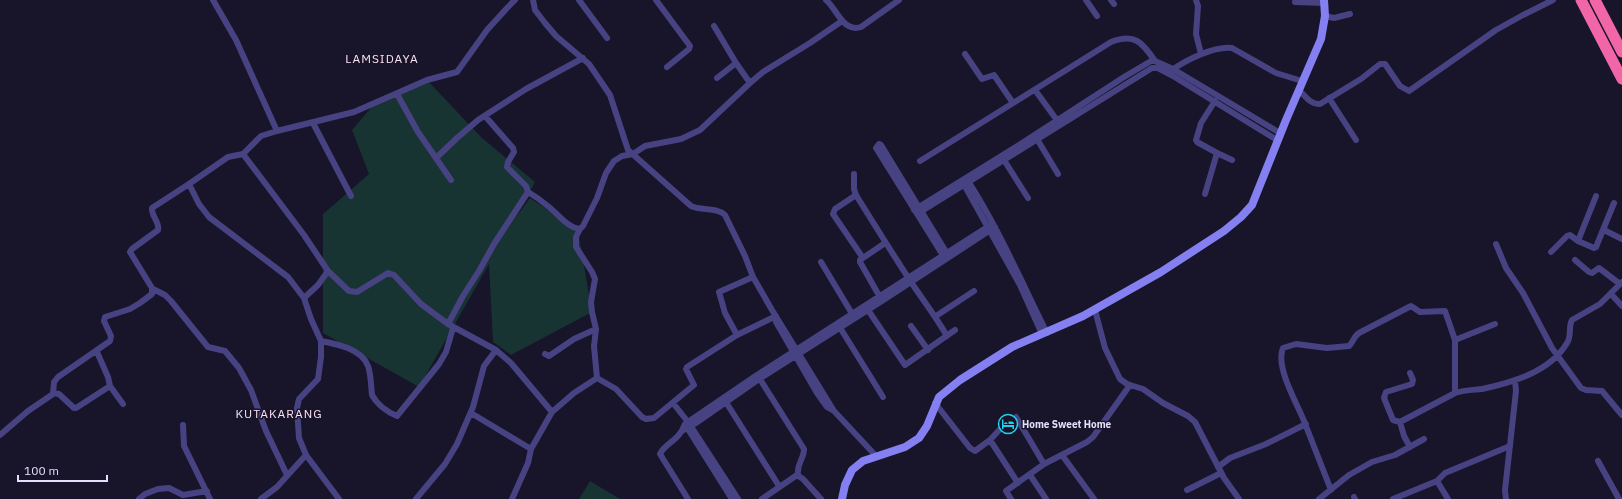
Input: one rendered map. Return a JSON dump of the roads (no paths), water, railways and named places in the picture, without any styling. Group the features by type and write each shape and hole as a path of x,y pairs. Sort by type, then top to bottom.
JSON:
{"highway":[{"path":"1581,0 1619,67"},
{"path":"1595,0 1622,52"}],"main road":[{"path":"842,499 845,485 852,470 863,461 905,447 919,438 927,426 935,403 939,397 960,380 1012,347 1095,310 1188,256 1224,232 1241,217 1252,205 1302,81 1321,39 1324,1"}],"street":[{"path":"213,0 236,40 276,131"},
{"path":"287,475 268,436 251,390 234,360 225,351 208,347 165,294 153,289 130,252 132,248 158,230 159,226 152,213 152,208 228,157 243,154 261,136 354,112 427,80 459,70 487,30 515,0"},
{"path":"533,0 538,15 552,32 589,64 610,95 627,149 691,206 698,210 721,212 725,216 745,256 753,276 796,352 834,411 876,456"},
{"path":"656,0 670,21 690,46 689,49 667,67"},
{"path":"826,0 842,21 850,27 856,28 861,27 896,1"},
{"path":"1086,0 1097,16"},
{"path":"1196,0 1198,6 1196,34 1201,54"},
{"path":"1299,90 1316,104 1320,104 1361,79 1380,64 1385,64 1400,86 1410,91 1496,30 1554,0"},
{"path":"582,1 607,38"},
{"path":"1295,2 1324,1"},
{"path":"1324,16 1334,18 1350,14"},
{"path":"597,378 594,346 596,329 591,302 595,279 576,247 576,237 580,229 584,226 598,198 606,173 614,162 622,156 633,154 645,146 681,139 700,130 763,72 798,51 842,21"},
{"path":"714,26 750,83"},
{"path":"920,161 1099,49 1120,39 1128,38 1138,41 1144,45 1155,61 1173,69 1279,137"},
{"path":"1168,74 1173,69 1201,54 1226,47 1232,48 1276,73 1302,81"},
{"path":"965,54 982,79 994,75 1013,103"},
{"path":"436,158 457,138 485,116 526,89 583,58"},
{"path":"965,181 1004,160 1037,139 1124,76 1151,61 1155,61"},
{"path":"717,78 736,63"},
{"path":"918,210 1059,122 1152,68 1158,68 1279,137"},
{"path":"1035,90 1059,122"},
{"path":"397,94 418,132 451,180"},
{"path":"1329,98 1356,140"},
{"path":"1215,101 1204,116 1196,140 1197,142 1232,160"},
{"path":"485,116 513,148 514,152 508,162 507,167 526,186 528,192 548,206 565,222 575,228 580,229"},
{"path":"313,123 351,196"},
{"path":"1037,139 1058,174"},
{"path":"918,210 876,148 879,144 946,257"},
{"path":"1205,194 1217,153"},
{"path":"243,154 304,235 328,271 349,291 357,292 388,274 397,277 422,304 450,326 496,350 511,363 552,412"},
{"path":"1004,160 1028,198"},
{"path":"854,174 854,189 856,195 885,243 936,316 947,336"},
{"path":"965,181 1022,284 1044,333"},
{"path":"189,184 199,204 209,217 288,277 304,298 311,319 321,341 321,357 318,379 299,399 297,408 299,438 306,455 339,499"},
{"path":"321,341 355,352 363,358 368,366 372,395 374,399 377,403 397,416 439,364 446,352 450,326 463,296 479,272 494,244 528,192"},
{"path":"856,195 835,209 833,214 863,258"},
{"path":"1578,241 1596,196"},
{"path":"1551,252 1567,236 1570,235 1578,241 1594,248 1604,230 1614,204"},
{"path":"688,499 660,454 662,450 674,441 687,426 796,352 839,326 991,227"},
{"path":"1604,230 1622,239"},
{"path":"881,299 860,260 885,243"},
{"path":"1496,244 1506,268 1523,293 1558,356 1581,388 1586,390 1602,391 1622,415"},
{"path":"1410,372 1413,380 1412,384 1386,392 1384,398 1393,420 1400,422 1463,390 1481,389 1515,380 1536,371 1558,356 1569,341 1570,323 1572,320 1600,304 1621,283 1599,268 1589,272 1575,260"},
{"path":"821,262 854,316"},
{"path":"304,298 328,271"},
{"path":"738,335 724,313 719,292 753,276"},
{"path":"0,435 53,393 54,382 58,377 97,352 111,340 111,336 104,321 106,317 130,309 152,294 153,289"},
{"path":"936,316 974,291"},
{"path":"1611,294 1622,306"},
{"path":"1331,490 1306,424 1287,383 1282,360 1283,348 1296,344 1327,348 1349,346 1354,337 1359,333 1411,306 1420,312 1445,311 1455,340 1455,393"},
{"path":"867,308 905,365 955,330"},
{"path":"1095,310 1105,348 1120,379 1130,385 1143,389 1163,403 1188,416 1195,422 1220,470 1239,499"},
{"path":"597,378 616,389 637,413 646,419 654,418 694,385 687,373 687,367 738,335 776,316"},
{"path":"1455,340 1495,324"},
{"path":"839,326 883,398"},
{"path":"911,326 928,350"},
{"path":"545,354 549,356 574,339 596,329"},
{"path":"416,499 445,464 457,444 471,413 484,366 496,350"},
{"path":"97,352 108,377 110,386 123,404"},
{"path":"758,377 804,449 804,454 797,468 798,476"},
{"path":"512,499 528,463 532,449 552,412 574,393 597,378"},
{"path":"1506,499 1505,490 1516,391 1515,380"},
{"path":"1011,499 1006,491 1030,476 1044,464 1087,442 1093,437 1130,385"},
{"path":"53,393 60,394 74,408 76,408 110,386"},
{"path":"725,400 779,486"},
{"path":"673,402 732,499"},
{"path":"935,403 970,448 976,451 990,440 1002,427 1016,417 1044,464"},
{"path":"471,413 532,449"},
{"path":"1400,422 1404,436 1410,447"},
{"path":"1187,490 1220,470 1230,458 1266,444 1306,424"},
{"path":"183,425 184,446 210,499"},
{"path":"687,426 738,499"},
{"path":"1319,499 1349,475 1372,462 1395,456 1424,439"},
{"path":"990,440 1018,483"},
{"path":"1393,499 1402,497 1437,481 1445,473 1510,446"},
{"path":"263,498 277,487 306,455"},
{"path":"1062,455 1092,497 1085,499"},
{"path":"1598,461 1619,499"},
{"path":"762,499 779,486 798,476"},
{"path":"798,476 803,479 821,499"},
{"path":"1030,476 1046,499"},
{"path":"1437,481 1448,499"},
{"path":"139,499 145,494 158,489 169,488 183,495 206,491"}],"place":[{"name":"Home Sweet Home","path":"1008,424"}],"district":[{"name":"LAMSIDAYA","path":"382,58"},
{"name":"KUTAKARANG","path":"279,413"}]}
